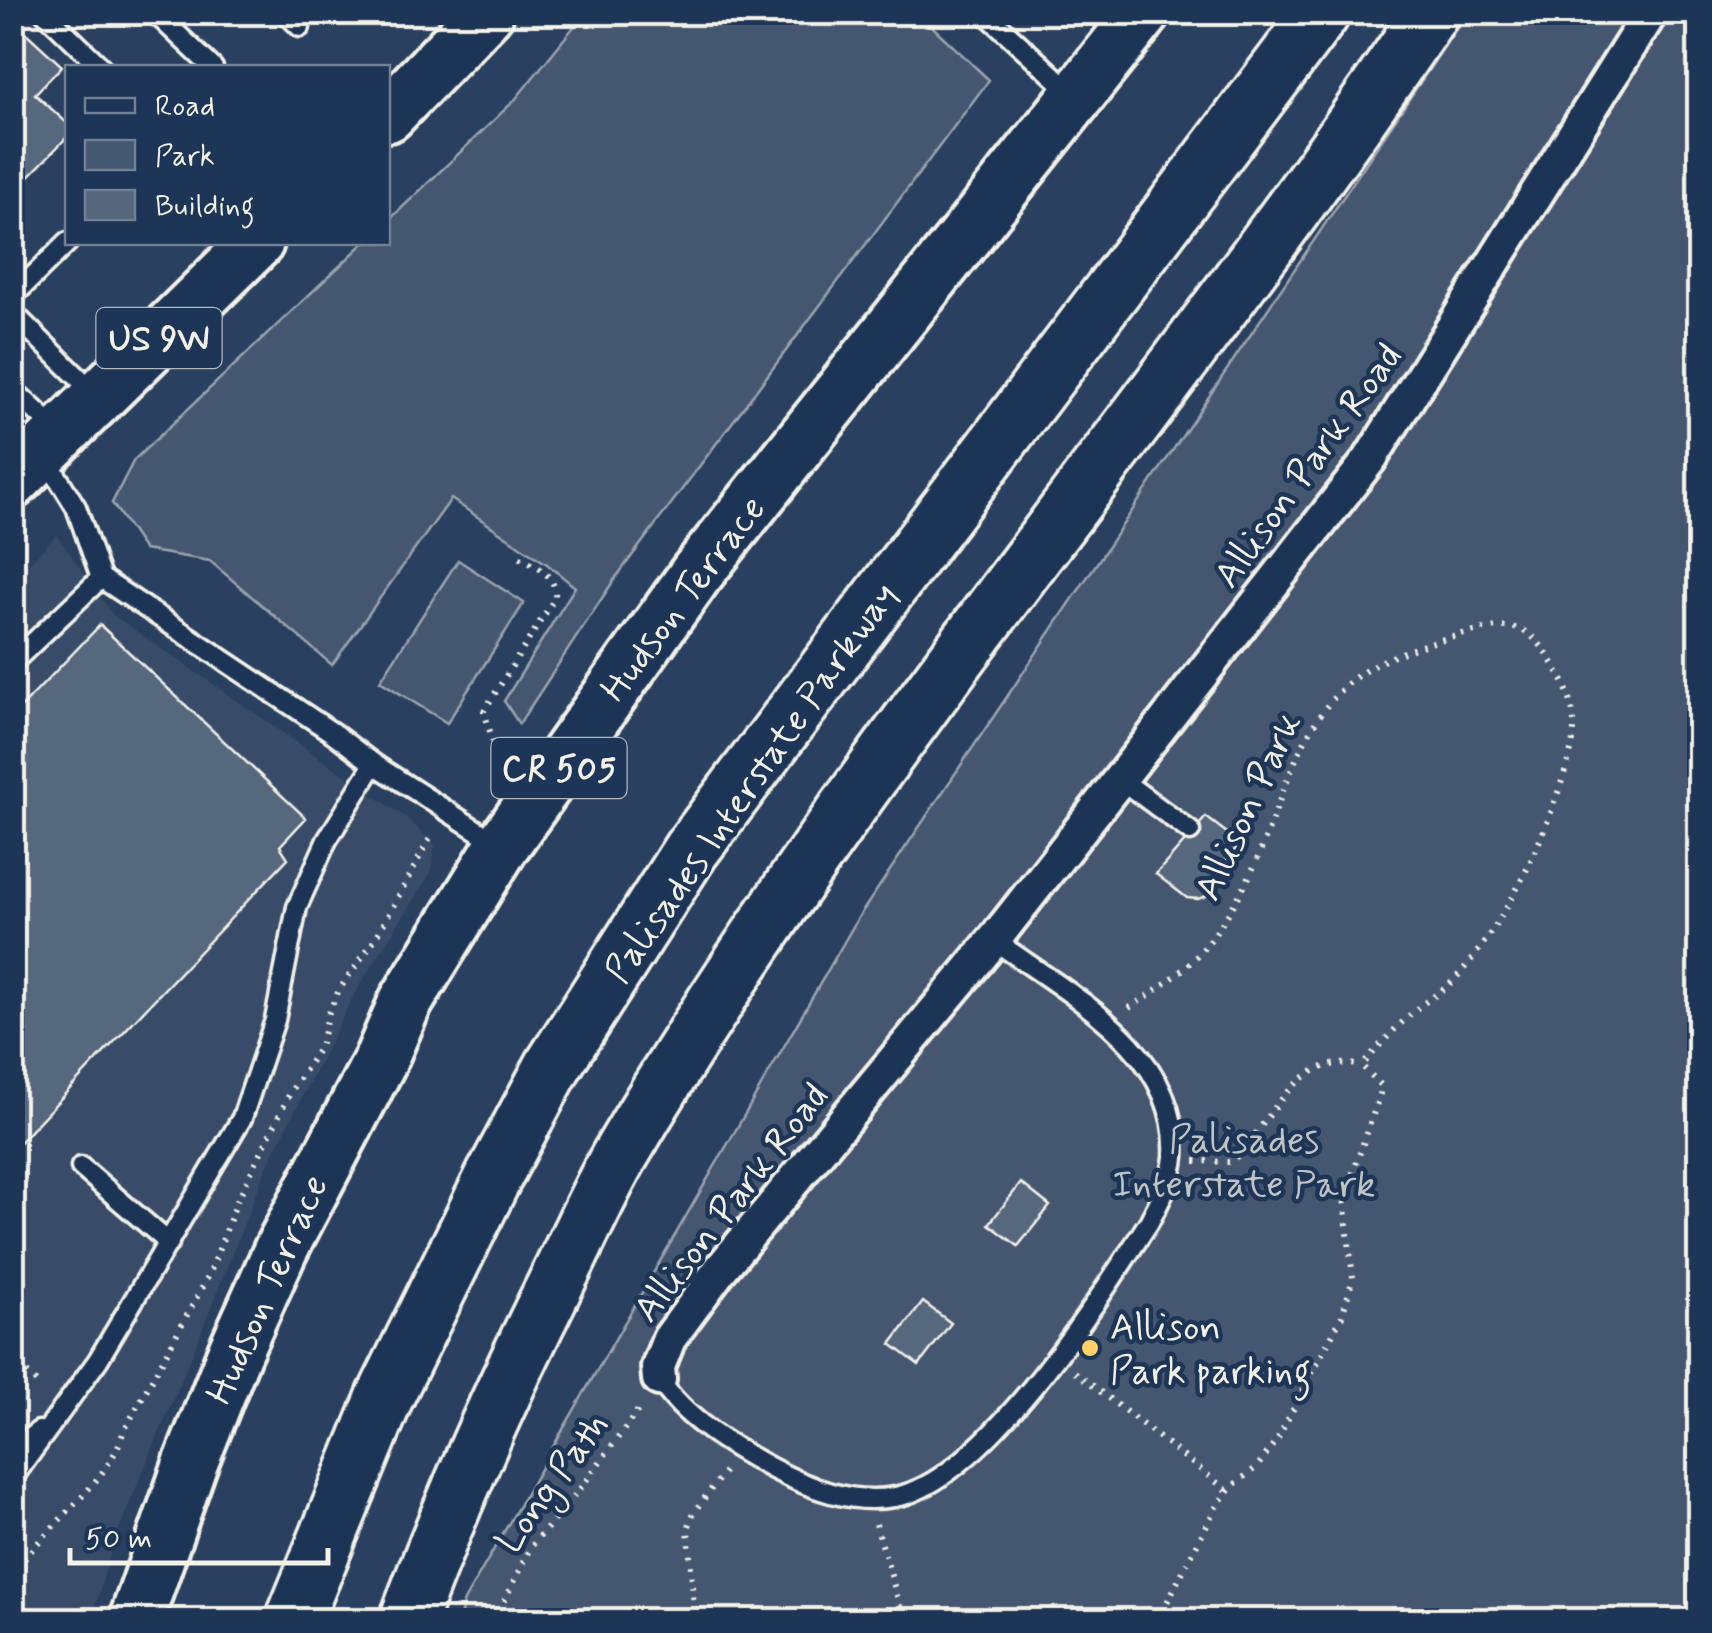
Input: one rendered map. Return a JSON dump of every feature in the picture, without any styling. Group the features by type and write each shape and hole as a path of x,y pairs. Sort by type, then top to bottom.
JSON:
{"highway":[{"name":"Palisades Interstate Parkway","path":"294,1620 385,1397 445,1270 554,1066 671,881 854,631 1322,12"},
{"path":"408,1620 508,1378 618,1160 762,932 1024,564 1284,223 1431,12"}],"main road":[{"path":"390,112 487,12"},
{"name":"Hudson Terrace","path":"136,1620 190,1465 280,1248 380,1061 405,1003 502,846 696,574 1144,12"},
{"name":"US 9W","path":"39,456 254,245"}],"street":[{"name":"Allison Park Road","path":"659,1379 658,1367 669,1339 719,1271 994,940 1370,459 1651,12"}],"lane":[{"path":"44,12 99,65"},
{"path":"154,12 211,65"},
{"path":"284,12 300,27"},
{"path":"984,12 1075,96"},
{"path":"12,297 65,245"},
{"path":"12,312 99,398"},
{"path":"12,389 39,456 76,507 100,578 502,846"},
{"path":"12,663 100,578"},
{"path":"12,1479 98,1360 242,1118 276,1020 297,907 327,840 374,764"},
{"path":"1120,779 1190,830"},
{"name":"Allison Park Road","path":"659,1379 670,1396 740,1451 824,1491 869,1499 896,1497 926,1486 969,1456 1008,1417 1149,1222 1166,1188 1174,1159 1172,1127 1162,1092 1139,1056 1109,1021 994,940"},
{"path":"81,1166 169,1244"},
{"path":"12,1452 55,1419"}],"path":[{"path":"496,752 484,711 555,598 556,588 547,573 520,557"},
{"name":"Allison Park","path":"1109,1021 1183,972 1211,940 1235,904 1263,845 1284,782 1305,740 1319,716 1352,680 1374,666 1448,638 1498,626 1517,627 1530,633 1543,647 1567,688 1575,714 1575,733 1566,769 1536,849 1500,920 1454,980 1400,1024 1362,1066"},
{"path":"12,1576 47,1530 118,1453 124,1433 210,1273 267,1138 291,1091 320,1048 339,990 377,936 430,838"},
{"path":"1158,1620 1216,1506 1257,1467 1278,1438 1342,1316 1353,1278 1344,1199 1380,1084 1362,1066 1335,1062 1298,1081 1230,1162 1174,1159"},
{"path":"1054,1356 1228,1491"},
{"path":"12,1358 41,1387"},
{"name":"Long Path","path":"494,1620 530,1548 576,1493 659,1379"},
{"path":"695,1620 688,1528 694,1512 740,1451"},
{"path":"869,1499 904,1620"}],"shaded area":[{"path":"57,535 113,615 408,819 435,845 431,872 355,993 267,1166 114,1541 91,1620 13,1620 12,580"}],"green space":[{"path":"585,13 918,13 989,80 614,580 519,724 504,701 575,587 451,499 332,665 210,561 144,550 112,503 134,460 362,245 390,245 390,219 514,101"},
{"name":"Palisades Interstate Park","path":"1467,13 1699,13 1699,1620 459,1620 464,1601 858,918"},
{"path":"458,560 524,603 447,723 380,681"}],"building":[{"path":"12,20 62,66 35,94 65,121 65,139 12,194"},
{"path":"100,625 306,818 280,846 288,858 12,1150 12,717"},
{"path":"1206,817 1240,843 1223,865 1231,871 1212,894 1187,898 1156,874"},
{"path":"1021,1183 1050,1206 1018,1246 989,1224"},
{"path":"923,1302 951,1323 919,1365 891,1344"}],"place":[{"name":"Allison Park parking","path":"1090,1348"}]}
